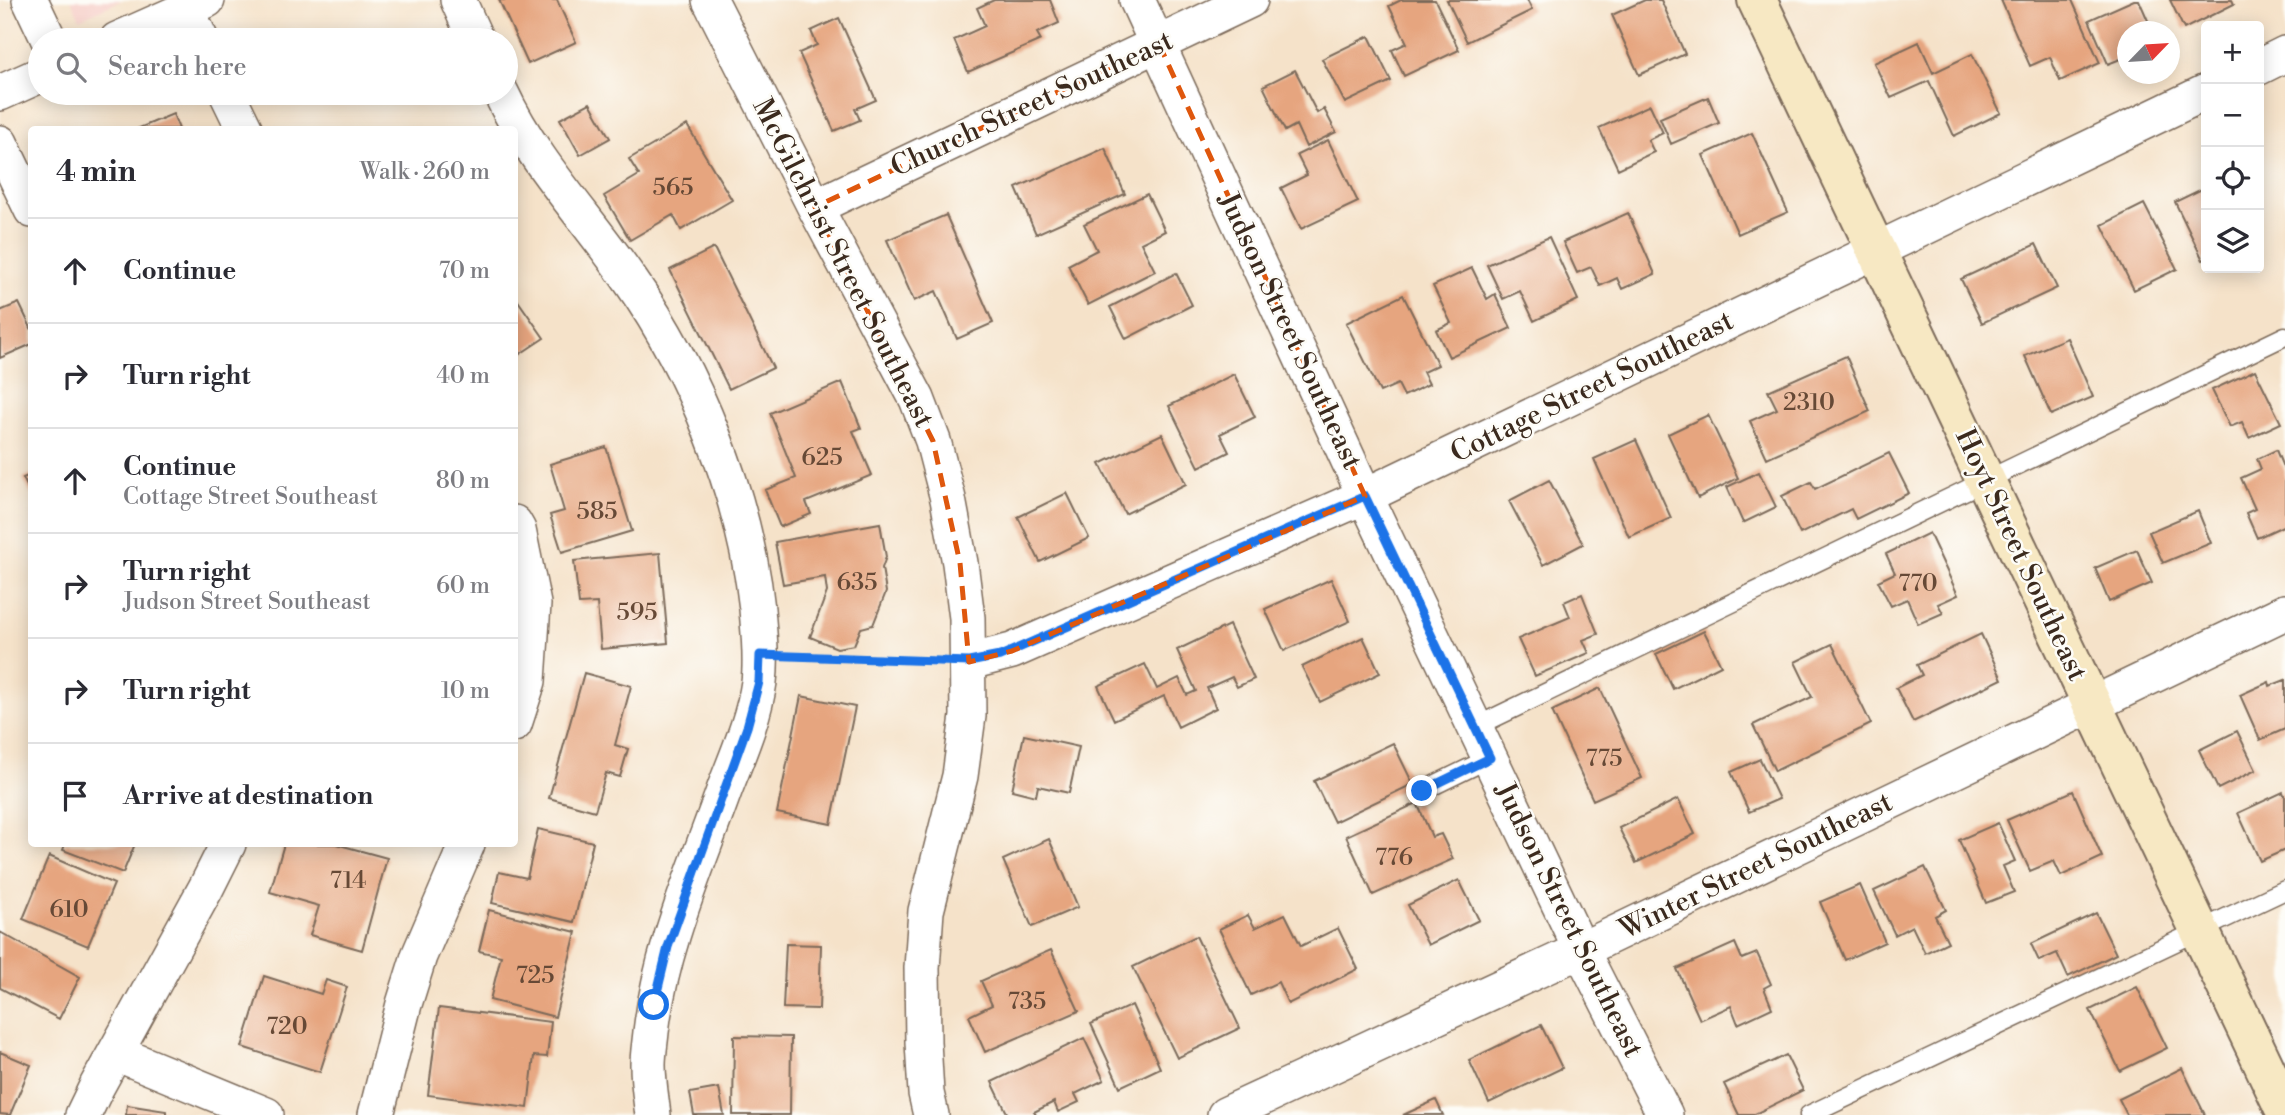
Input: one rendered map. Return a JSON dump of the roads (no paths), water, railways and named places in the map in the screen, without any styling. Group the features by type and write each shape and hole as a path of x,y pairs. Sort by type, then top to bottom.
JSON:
{"street":[{"path":"30,0 44,28"},
{"path":"458,0 471,28"},
{"name":"McGilchrist Street Southeast","path":"710,0 815,207 918,399 933,441 960,563 967,618 968,716 960,776 926,911 922,968 923,1042 930,1115"},
{"name":"Judson Street Southeast","path":"1138,0 1365,496 1581,950 1665,1115"},
{"name":"Church Street Southeast","path":"815,207 1250,0"},
{"name":"Hoyt Street Southeast","path":"1757,0 2285,1110"},
{"path":"140,28 181,7 194,28"},
{"path":"2264,64 2285,54"},
{"path":"0,93 28,80"},
{"name":"Cottage Street Southeast","path":"969,662 1012,651 1365,496 2201,94"},
{"path":"233,105 243,126"},
{"path":"506,105 517,126"},
{"path":"518,128 628,277 679,359 718,454 743,531 754,585 760,637 759,682 747,727 668,947 657,994 648,1065 653,1115"},
{"path":"0,144 28,202"},
{"path":"518,530 533,604 528,681 518,712"},
{"name":"Winter Street Southeast","path":"1235,1113 2285,612"},
{"path":"83,1115 226,847"},
{"path":"376,1115 419,956 466,847"},
{"path":"116,1053 265,1115"}],"lane":[{"path":"1422,791 1482,743 1986,479 2285,336"},
{"path":"1809,1115 2285,890"}]}
